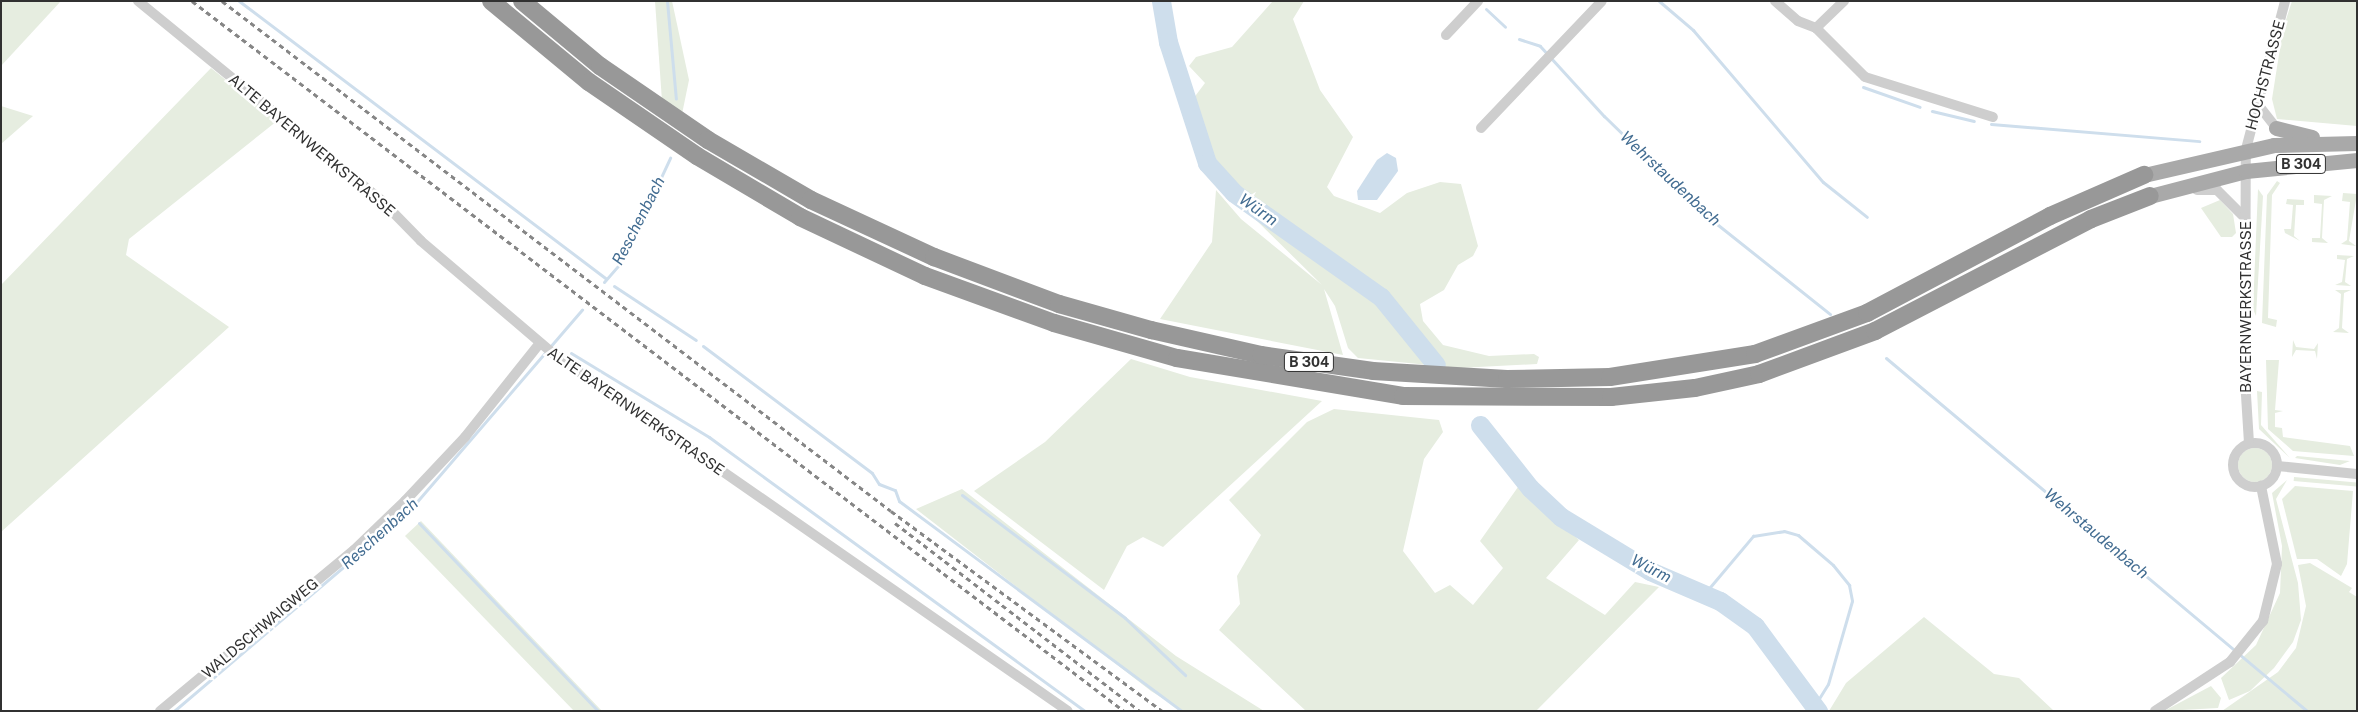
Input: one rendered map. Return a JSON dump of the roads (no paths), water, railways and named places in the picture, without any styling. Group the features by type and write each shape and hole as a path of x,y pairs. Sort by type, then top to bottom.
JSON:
{"highway":[{"name":"B 304","path":"491,1 589,82 697,156 800,217 925,276 1054,323 1177,358 1403,396 1611,398 1695,388 1758,374 1875,331 2091,219 2150,196"},
{"name":"B 304","path":"522,1 600,66 708,140 811,200 934,257 1059,304 1151,330 1261,355 1373,371 1507,379 1591,378 1679,370 1755,354 1867,313 2050,216 2144,175"}],"main road":[{"path":"2276,128 2336,142"},
{"name":"B 304","path":"2144,175 2246,149 2336,142 2357,143"},
{"name":"B 304","path":"2150,196 2246,171 2357,160"}],"street":[{"name":"ALTE BAYERNWERKSTRASSE","path":"138,1 368,189 555,355 1068,711"},
{"path":"1446,35 1478,1"},
{"path":"1481,128 1550,58 1602,1"},
{"path":"1775,1 1798,21 1816,28 1865,78 1993,117"},
{"path":"1816,28 1844,1"},
{"name":"HOCHSTRASSE","path":"2246,171 2246,149 2256,102 2285,1"},
{"path":"2256,102 2276,128"},
{"name":"BAYERNWERKSTRASSE","path":"2246,171 2245,218 2249,443"},
{"path":"2168,190 2217,190 2245,218"},
{"name":"WALDSCHWAIGWEG","path":"160,711 379,526 465,437 543,345"},
{"path":"2249,443 2270,449 2277,466 2274,477 2261,486 2242,483 2234,472 2237,451 2249,443"},
{"path":"2277,466 2357,474"},
{"path":"2155,711 2230,662 2244,648 2263,621 2275,581 2274,542 2261,486"}],"water":[{"path":"1387,153 1396,158 1398,171 1377,200 1358,200 1357,191 1377,160"}],"waterway":[{"path":"239,1 606,279"},
{"name":"Reschenbach","path":"667,1 676,99"},
{"name":"Würm","path":"1161,1 1168,42 1207,163 1234,193 1381,297 1436,365"},
{"path":"1659,1 1693,30 1823,182 1867,217"},
{"name":"Wehrstaudenbach","path":"1486,9 1505,27"},
{"name":"Wehrstaudenbach","path":"1519,39 1540,46 1604,116 1708,217 1830,314"},
{"path":"1863,87 1920,107"},
{"path":"1932,111 1974,121"},
{"path":"1991,124 2199,141"},
{"name":"Reschenbach","path":"604,282 622,261 670,158"},
{"path":"614,286 696,340"},
{"name":"Reschenbach","path":"174,711 408,512 582,310"},
{"path":"703,346 872,473 879,484 895,490 899,501 1182,711"},
{"path":"571,353 709,437 1085,711"},
{"name":"Wehrstaudenbach","path":"1886,358 2307,711"},
{"name":"Würm","path":"1480,425 1530,488 1561,517 1650,571 1720,601 1755,626 1818,711"},
{"path":"962,495 1125,618 1185,675"},
{"path":"419,523 598,711"},
{"path":"1705,593 1753,536 1784,531 1798,535 1833,565 1849,585 1852,601 1828,684 1815,705"}],"railway":[{"path":"192,1 1124,711"},
{"path":"222,1 891,511 1162,711"},
{"path":"895,523 1140,711"}]}
